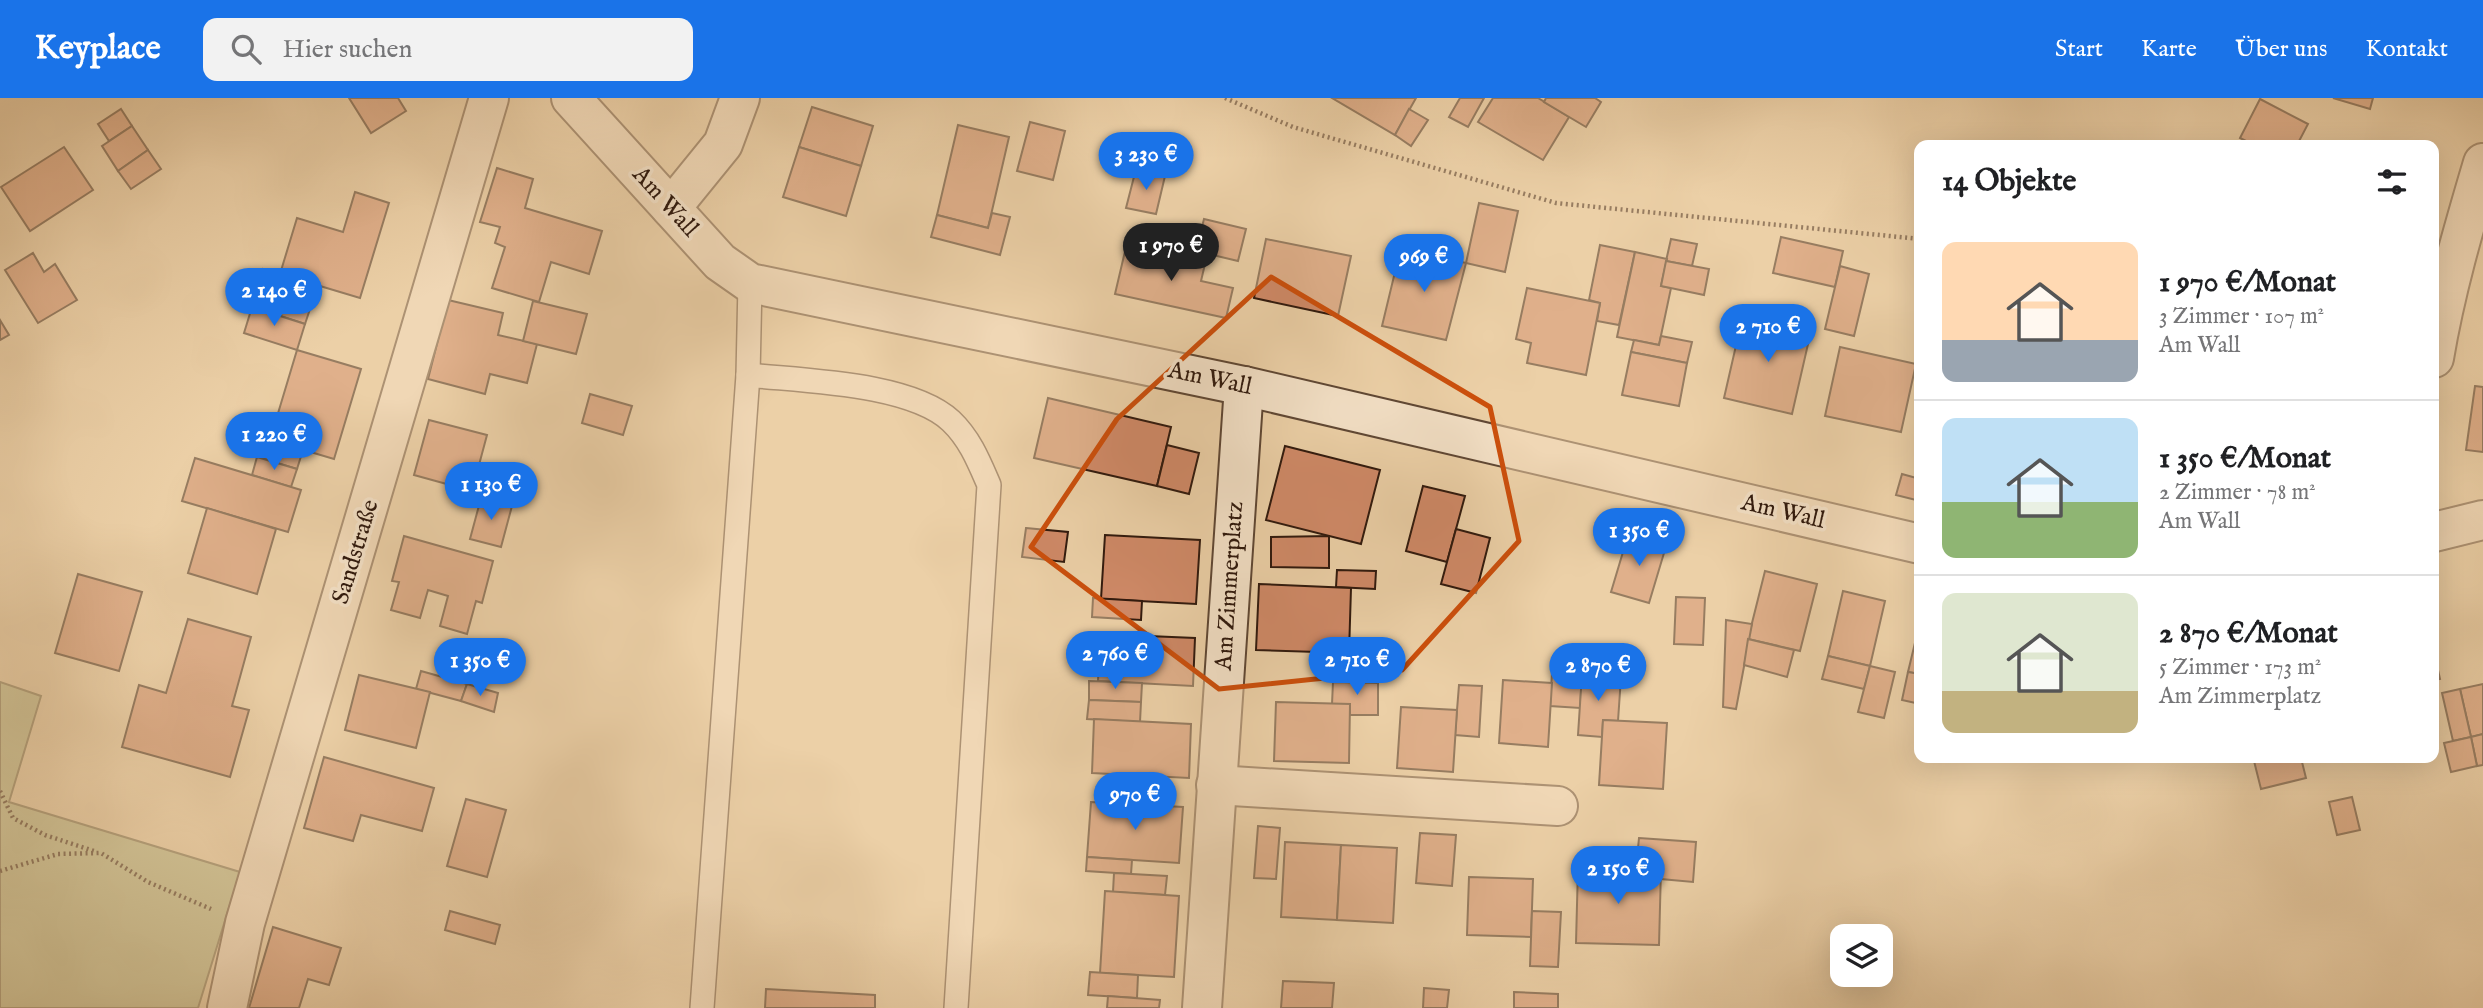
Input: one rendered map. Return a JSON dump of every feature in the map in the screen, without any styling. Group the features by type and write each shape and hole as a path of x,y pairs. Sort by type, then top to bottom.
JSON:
{"street":[{"name":"Sandstraße","path":"227,1008 245,923 489,98"},
{"name":"Am Wall","path":"571,98 720,262 750,283 1244,386 1914,543"},
{"path":"671,208 723,144 740,98"},
{"path":"2439,329 2483,163"},
{"name":"Am Zimmerplatz","path":"1202,1008 1244,386"},
{"path":"2439,531 2483,520"},
{"path":"1216,785 1558,806"}],"lane":[{"path":"702,1008 748,375 750,283"},
{"path":"748,375 885,391 921,401 951,421 975,451 989,485 956,1008"}],"path":[{"path":"1225,98 1293,127 1556,203 1914,238"},
{"path":"0,791 13,818 45,835 101,853 148,882 245,923"},
{"path":"0,871 58,854 101,853"}],"highlighted area":[{"path":"1271,277 1490,407 1519,541 1402,670 1219,689 1031,547 1117,419"}],"green space":[{"path":"0,682 41,696 9,802 240,872 198,1008 0,1008"}],"building":[{"path":"349,98 398,98 406,111 371,133"},
{"path":"1332,98 1416,98 1395,135"},
{"path":"1460,98 1484,98 1468,127 1449,117"},
{"path":"1493,98 1538,98 1569,117 1543,160 1478,122"},
{"path":"1546,98 1595,98 1601,102 1586,127 1544,102"},
{"path":"2333,98 2373,98 2370,109"},
{"path":"2260,99 2308,124 2300,140 2240,138"},
{"path":"812,107 873,126 861,166 799,147"},
{"path":"121,109 132,126 109,141 98,124"},
{"path":"1409,109 1428,120 1411,146 1395,135"},
{"path":"1030,122 1065,131 1053,180 1017,171"},
{"path":"958,125 1009,137 988,228 937,215"},
{"path":"132,126 148,150 118,171 102,146"},
{"path":"64,147 93,190 30,231 1,187"},
{"path":"799,147 861,166 846,216 783,197"},
{"path":"148,150 161,169 131,189 118,171"},
{"path":"497,168 533,179 525,208 602,231 589,274 551,262 539,302 492,288 505,247 495,243 500,227 480,222"},
{"path":"1136,169 1165,176 1156,214 1126,208"},
{"path":"355,192 389,203 360,298 280,274 297,218 343,232"},
{"path":"1479,203 1518,211 1505,272 1466,263"},
{"path":"992,213 1010,217 1000,255 931,237 937,215 988,228"},
{"path":"1204,219 1246,229 1238,261 1196,251"},
{"path":"1781,237 1843,251 1835,287 1773,273"},
{"path":"1266,239 1351,256 1338,316 1254,298"},
{"path":"1671,239 1697,244 1692,266 1666,261"},
{"path":"1600,245 1635,252 1619,325 1597,321 1600,303 1589,300"},
{"path":"1126,247 1205,264 1201,281 1233,288 1226,318 1115,294"},
{"path":"1401,247 1466,263 1446,340 1382,326"},
{"path":"1635,252 1667,259 1661,286 1671,288 1659,345 1617,337"},
{"path":"33,253 44,272 55,264 77,300 38,323 5,270"},
{"path":"1666,261 1709,269 1704,295 1661,286"},
{"path":"1840,266 1869,274 1854,336 1825,329"},
{"path":"263,269 317,285 312,303 258,286"},
{"path":"258,286 312,303 305,324 252,307"},
{"path":"1527,288 1600,303 1586,375 1527,363 1531,343 1516,339"},
{"path":"448,300 503,313 498,335 537,344 527,383 490,374 485,394 428,379"},
{"path":"533,301 587,314 576,354 523,341"},
{"path":"252,307 305,324 297,350 244,333"},
{"path":"1743,315 1811,331 1792,414 1724,398"},
{"path":"0,320 9,335 0,340"},
{"path":"1661,336 1692,342 1687,363 1631,352 1634,340 1659,345"},
{"path":"1840,347 1914,364 1901,432 1825,416"},
{"path":"297,350 361,369 334,459 270,440"},
{"path":"1631,352 1687,363 1679,406 1622,395"},
{"path":"2475,386 2483,387 2483,452 2466,450"},
{"path":"590,394 632,406 623,435 582,423"},
{"path":"1048,398 1171,427 1157,486 1034,458"},
{"path":"429,420 487,435 472,491 414,475"},
{"path":"263,438 303,450 297,469 257,457"},
{"path":"1167,445 1199,453 1189,494 1157,486"},
{"path":"1285,446 1380,470 1361,544 1266,520"},
{"path":"257,457 297,469 291,487 252,475"},
{"path":"195,458 301,490 288,532 182,501"},
{"path":"1902,474 1914,477 1914,500 1896,495"},
{"path":"1423,486 1465,496 1447,562 1406,551"},
{"path":"481,498 512,506 501,547 470,539"},
{"path":"207,508 276,529 257,594 188,573"},
{"path":"1026,528 1068,532 1064,562 1022,557"},
{"path":"1456,529 1490,538 1476,593 1441,584"},
{"path":"1629,532 1667,543 1649,603 1611,592"},
{"path":"1105,535 1200,540 1196,604 1101,599"},
{"path":"404,536 493,561 482,603 476,601 467,634 440,626 448,596 428,590 420,618 391,610 399,582 392,581"},
{"path":"1329,536 1329,568 1271,567 1271,537"},
{"path":"1337,570 1376,571 1375,589 1336,587"},
{"path":"1765,571 1817,584 1800,651 1748,639"},
{"path":"78,574 142,592 119,671 55,653"},
{"path":"1259,584 1351,588 1349,653 1256,650"},
{"path":"1843,591 1885,601 1870,666 1828,656"},
{"path":"1676,597 1705,598 1703,645 1674,644"},
{"path":"1093,598 1142,601 1141,620 1092,617"},
{"path":"188,619 251,637 232,706 249,710 230,777 122,747 139,685 166,693"},
{"path":"1726,620 1752,624 1736,709 1723,707"},
{"path":"1100,634 1195,638 1193,686 1098,681"},
{"path":"1748,639 1794,650 1787,677 1744,665"},
{"path":"1914,647 1914,673 1908,672"},
{"path":"1553,656 1583,658 1580,708 1550,706"},
{"path":"1828,656 1870,666 1864,689 1822,679"},
{"path":"1870,666 1895,672 1884,718 1858,712"},
{"path":"421,671 467,684 461,701 416,689"},
{"path":"1908,672 1914,673 1914,703 1902,700"},
{"path":"1582,674 1621,677 1618,721 1603,720 1602,737 1578,735"},
{"path":"359,675 430,692 416,748 345,730"},
{"path":"1503,680 1552,683 1548,747 1499,743"},
{"path":"1089,681 1142,683 1141,702 1089,700"},
{"path":"1333,682 1378,683 1378,715 1350,715 1350,704 1332,704"},
{"path":"467,684 498,693 494,712 461,701"},
{"path":"2483,684 2483,734 2471,737 2460,689"},
{"path":"1459,685 1482,686 1479,737 1455,735"},
{"path":"2460,689 2471,737 2453,741 2442,693"},
{"path":"1089,700 1141,702 1140,722 1087,719"},
{"path":"1276,702 1350,704 1349,763 1274,761"},
{"path":"1401,707 1457,710 1453,772 1397,768"},
{"path":"1094,719 1191,724 1189,778 1092,773"},
{"path":"1603,720 1667,723 1663,789 1599,785"},
{"path":"2483,734 2483,765 2477,766 2471,737"},
{"path":"2471,737 2477,766 2451,772 2444,743"},
{"path":"324,757 434,788 422,831 361,815 353,841 304,828"},
{"path":"2254,763 2302,763 2306,778 2261,789"},
{"path":"2352,797 2360,830 2337,835 2329,802"},
{"path":"466,799 506,810 487,877 447,866"},
{"path":"1091,802 1183,807 1179,863 1087,857"},
{"path":"1258,826 1280,828 1276,879 1254,878"},
{"path":"1420,833 1456,835 1452,886 1416,883"},
{"path":"1639,838 1696,842 1693,882 1661,879 1661,869 1636,868"},
{"path":"1285,842 1341,845 1337,920 1281,917"},
{"path":"1341,845 1397,848 1393,923 1337,920"},
{"path":"1087,857 1132,860 1131,874 1086,871"},
{"path":"1578,867 1661,869 1659,945 1576,943"},
{"path":"1114,873 1167,876 1165,895 1113,892"},
{"path":"1469,877 1533,879 1531,937 1467,935"},
{"path":"1105,891 1179,896 1174,977 1100,973"},
{"path":"450,911 500,925 495,944 445,930"},
{"path":"1532,911 1561,912 1558,967 1530,966"},
{"path":"273,927 341,948 329,985 308,979 299,1008 249,1008"},
{"path":"1090,972 1138,975 1137,998 1088,995"},
{"path":"1283,981 1334,983 1332,1008 1281,1008"},
{"path":"1424,988 1449,990 1447,1008 1423,1008"},
{"path":"766,989 875,995 875,1008 765,1008"},
{"path":"1514,992 1558,994 1558,1008 1514,1008"},
{"path":"1108,996 1160,1000 1159,1008 1107,1008"}]}
